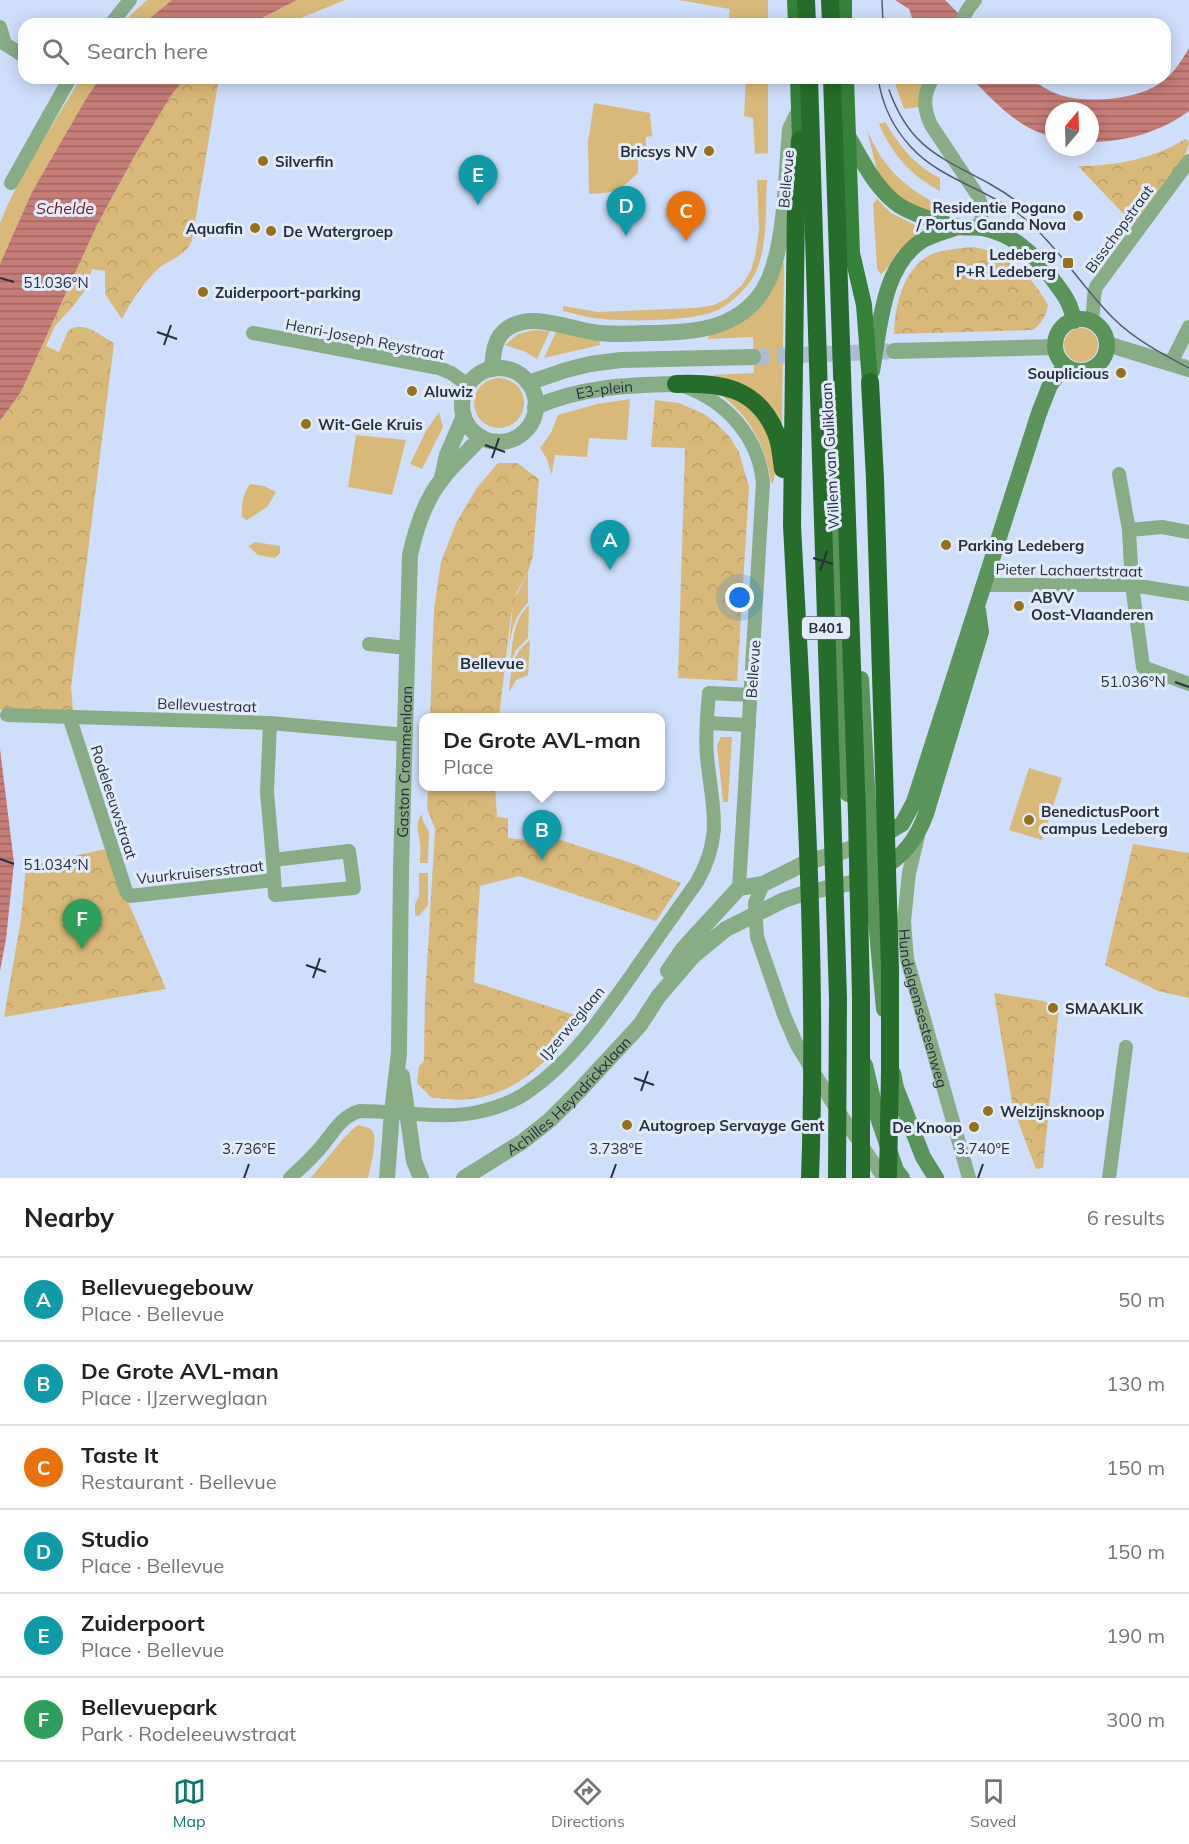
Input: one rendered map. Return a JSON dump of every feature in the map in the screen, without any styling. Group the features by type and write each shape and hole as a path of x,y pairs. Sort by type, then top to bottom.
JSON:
{"highway":[{"path":"830,0 841,16"},
{"path":"799,1 805,18"},
{"name":"B401","path":"808,84 838,998 837,1178"},
{"name":"B401","path":"832,84 860,918 861,1178"},
{"path":"800,140 796,207 792,525 807,819 813,1088 810,1178"},
{"path":"870,382 890,968 890,1072 886,1178"},
{"path":"676,384 703,383 737,390 762,410 776,433 780,447 792,525"}],"main road":[{"path":"797,18 799,1"},
{"name":"Bellevue","path":"798,84 800,140"},
{"path":"846,84 848,136 885,192 899,205 918,215 958,227 981,228 1012,239 1026,248 1039,261 1083,321 1104,332 1107,344 1103,360 1094,368 1076,371 1065,366 1055,347 1060,330 1083,321"},
{"name":"Willem van Guliklaan","path":"848,136 852,253 843,309 855,593 872,842"},
{"name":"Willem van Guliklaan","path":"800,140 815,160 850,849"},
{"path":"870,382 885,296 894,274 909,252 923,240 958,227"},
{"path":"852,253 864,305 870,382"},
{"name":"Hundelgemsesteenweg","path":"936,1178 923,1157 896,1088 887,1042 872,876 872,842 902,824 909,814 1039,413 1050,385 1065,366"},
{"name":"Hundelgemsesteenweg","path":"872,876 894,861 918,834 981,632 977,607"},
{"path":"872,842 850,849 854,975 864,1060 876,1112 896,1170 902,1178"},
{"name":"Achilles Heyndrickxlaan","path":"851,884 872,876"}],"street":[{"path":"116,18 130,0"},
{"path":"963,18 974,1"},
{"path":"0,27 3,44 18,53"},
{"path":"11,183 61,84"},
{"path":"929,84 925,101 926,113 931,125 978,196 982,208 981,228"},
{"name":"Bellevue","path":"492,369 496,342 506,329 533,321 607,334 667,333 694,332 712,328 738,316 754,302 767,283 777,259 790,129 799,111"},
{"name":"Bisschopstraat","path":"1083,321 1095,312 1096,287 1189,161"},
{"path":"1168,362 1173,359 1189,327"},
{"name":"Henri-Joseph Reystraat","path":"253,333 439,368 452,373 468,385"},
{"path":"1107,344 1189,369"},
{"path":"894,351 1055,347"},
{"path":"528,383 590,364 621,360 753,357"},
{"path":"464,416 474,432 481,437 492,441 503,441 514,438 528,427 536,407 528,383 512,371 502,368 492,369 479,374 468,385"},
{"name":"Bellevue","path":"676,384 703,394 720,404 750,439 762,469 763,494 739,888"},
{"name":"E3-plein","path":"536,407 554,399 601,387 676,384"},
{"name":"Gaston Crommenlaan","path":"387,1178 399,1113 410,555 418,523 442,478 447,455 464,416 462,400 468,385"},
{"name":"Gaston Crommenlaan","path":"442,478 466,456 481,437"},
{"path":"1119,474 1129,530 1132,585 1143,667 1189,684"},
{"path":"1129,530 1162,527 1189,532"},
{"name":"Pieter Lachaertstraat","path":"985,585 1132,585 1189,594"},
{"path":"369,644 407,648"},
{"path":"749,725 707,723 709,693 751,695"},
{"name":"Bellevuestraat","path":"7,715 270,723 406,735"},
{"name":"Rodeleeuwstraat","path":"69,717 126,891 130,896"},
{"path":"270,723 267,792 273,860"},
{"name":"IJzerweglaan","path":"290,1178 351,1113 360,1111 453,1115 476,1113 500,1106 527,1093 548,1077 591,1030 706,866 713,845 716,823 707,756 707,723"},
{"name":"Hundelgemsesteenweg","path":"918,834 909,873 904,921 907,959 969,1178"},
{"path":"739,888 763,884 806,863 850,849"},
{"name":"Vuurkruisersstraat","path":"349,851 354,888 275,895 274,880 273,860 349,851"},
{"name":"Vuurkruisersstraat","path":"130,896 274,880"},
{"path":"763,884 755,903 757,937 784,1015 797,1045 832,1102 886,1178"},
{"name":"Achilles Heyndrickxlaan","path":"464,1178 522,1142 550,1120 640,1025 658,997 693,956 726,929 805,893 851,884"},
{"name":"Achilles Heyndrickxlaan","path":"658,997 670,967 683,949 739,888"},
{"path":"1109,1178 1126,1047"},
{"name":"Gaston Crommenlaan","path":"399,1113 420,1178"}],"green space":[{"path":"147,0 172,0 150,18 128,18"},
{"path":"297,0 345,0 301,18 262,18"},
{"path":"679,0 768,0 768,18 729,18 730,9"},
{"path":"77,84 96,84 32,192 0,264 0,223 29,163"},
{"path":"181,84 218,84 192,241 182,253 159,268 148,279 122,319 105,294 105,271 92,269 86,289 55,326 46,346 59,352 68,331 80,327 91,330 114,343 71,687 73,710 0,710 0,421 21,392 97,225 172,94"},
{"path":"746,84 768,84 768,153 755,154 753,118 744,116"},
{"path":"895,84 923,84 919,107 904,109"},
{"path":"594,103 650,113 652,136 646,137 646,150 638,150 638,173 632,179 616,190 589,194 588,142"},
{"path":"885,122 908,154 940,178 940,191 903,163 879,124"},
{"path":"867,130 888,167 906,184 941,207 942,216 900,201 878,174"},
{"path":"1185,139 1189,141 1182,160 1134,225 1078,166 1106,165 1134,160 1160,152"},
{"path":"757,180 767,180 764,244 761,256 752,279 737,296 723,307 692,317 658,320 607,319 563,311 563,306 598,312 696,308 714,305 726,299 742,285 751,270 755,257 759,230"},
{"path":"877,199 891,213 923,229 898,251 881,274 877,269 873,204"},
{"path":"973,247 1008,260 1034,284 1048,305 1039,325 1033,330 894,334 898,301 906,280 919,263 937,252"},
{"path":"784,263 782,425 727,380 712,375 754,373 753,337 708,339 709,335"},
{"path":"1081,328 1093,333 1098,345 1093,357 1081,362 1069,357 1064,345 1069,333"},
{"path":"534,330 550,331 537,359 526,352 505,345 518,334"},
{"path":"556,332 599,339 600,345 544,358"},
{"path":"499,378 513,382 520,389 524,403 520,417 513,424 499,428 485,424 478,417 474,403 478,389 485,382"},
{"path":"715,391 734,397 743,403 766,427 775,450 776,464 773,483 771,483 765,456 754,431 737,409"},
{"path":"630,399 627,440 589,438 587,457 555,455 551,473 547,459 540,448 551,433 558,415 597,404"},
{"path":"655,400 679,403 706,415 729,436 739,452 749,487 737,681 678,678 685,448 651,447"},
{"path":"439,412 443,427 422,469 410,464 426,431"},
{"path":"356,435 406,440 392,495 348,487"},
{"path":"498,463 517,463 539,479 533,556 528,572 517,592 511,615 499,713 430,713 434,609 441,562 456,523 476,489"},
{"path":"250,484 264,486 276,492 267,507 247,520 242,517 242,508 244,496"},
{"path":"255,542 280,546 280,553 275,558 258,555 248,546"},
{"path":"528,572 528,603 515,621 508,657 513,603"},
{"path":"529,605 528,638 516,650 510,664 516,625"},
{"path":"530,640 528,675 516,680 509,692 516,657"},
{"path":"721,737 732,737 728,802 723,802 717,745"},
{"path":"1029,768 1062,778 1042,840 1009,830"},
{"path":"428,791 495,791 497,817 508,818 508,838 528,840 531,833 539,833 634,864 681,883 656,921 519,876 480,886 474,982 584,1018 547,1058 521,1080 506,1089 470,1099 432,1098 417,1083 419,1066 424,1061 425,999 435,829 427,808"},
{"path":"422,814 429,832 428,863 420,863 418,825"},
{"path":"1133,844 1189,853 1189,998 1158,991 1105,965"},
{"path":"105,849 166,989 4,1017 21,919 26,867"},
{"path":"419,873 428,873 428,905 419,916 415,915 415,904 419,896"},
{"path":"994,993 1043,1001 1059,1008 1043,1168 1036,1169 1013,1108"},
{"path":"359,1125 373,1132 375,1141 368,1178 310,1178 348,1133"}],"water":[{"path":"172,0 297,0 262,18 150,18"},
{"path":"895,0 945,0 963,18 912,18 909,9"},
{"path":"1189,48 1189,111 1155,130 1129,138 1103,142 1099,142 1099,102 1045,102 1045,134 1029,128 1008,114 977,84 1037,84 1071,98 1099,100 1127,96 1158,84 1171,84 1171,73"},
{"name":"Schelde","path":"96,84 181,84 172,94 134,157 97,225 21,392 0,421 0,264 32,192"},
{"path":"0,749 14,863 6,939 0,971"}],"tunnel":[{"path":"753,357 894,351"}],"tram line":[{"path":"882,0 883,18"},
{"path":"879,84 885,106 894,124 911,147 935,167 1019,214 1045,238 1121,326 1149,346 1189,368"},
{"path":"889,90 897,110 907,125 929,149 1003,192 1039,219"}],"place":[{"name":"Bricsys NV","path":"709,151"},
{"name":"Silverfin","path":"263,161"},
{"name":"Zuiderpoort","path":"478,205"},
{"name":"Residentie Pogano / Portus Ganda Nova","path":"1078,216"},
{"name":"Aquafin","path":"255,228"},
{"name":"De Watergroep","path":"271,231"},
{"name":"Studio","path":"626,236"},
{"name":"Taste It","path":"686,241"},
{"name":"Ledeberg P+R Ledeberg","path":"1068,263"},
{"name":"Zuiderpoort-parking","path":"203,292"},
{"name":"Souplicious","path":"1121,373"},
{"name":"Aluwiz","path":"412,391"},
{"name":"Wit-Gele Kruis","path":"306,424"},
{"name":"Parking Ledeberg","path":"946,545"},
{"name":"Bellevuegebouw","path":"610,570"},
{"name":"ABVV Oost-Vlaanderen","path":"1019,606"},
{"name":"BenedictusPoort campus Ledeberg","path":"1029,820"},
{"name":"De Grote AVL-man","path":"542,860"},
{"name":"Bellevuepark","path":"82,949"},
{"name":"SMAAKLIK","path":"1053,1008"},
{"name":"Welzijnsknoop","path":"988,1111"},
{"name":"Autogroep Servayge Gent","path":"627,1125"},
{"name":"De Knoop","path":"974,1127"}],"district":[{"name":"Bellevue","path":"492,663"}]}
